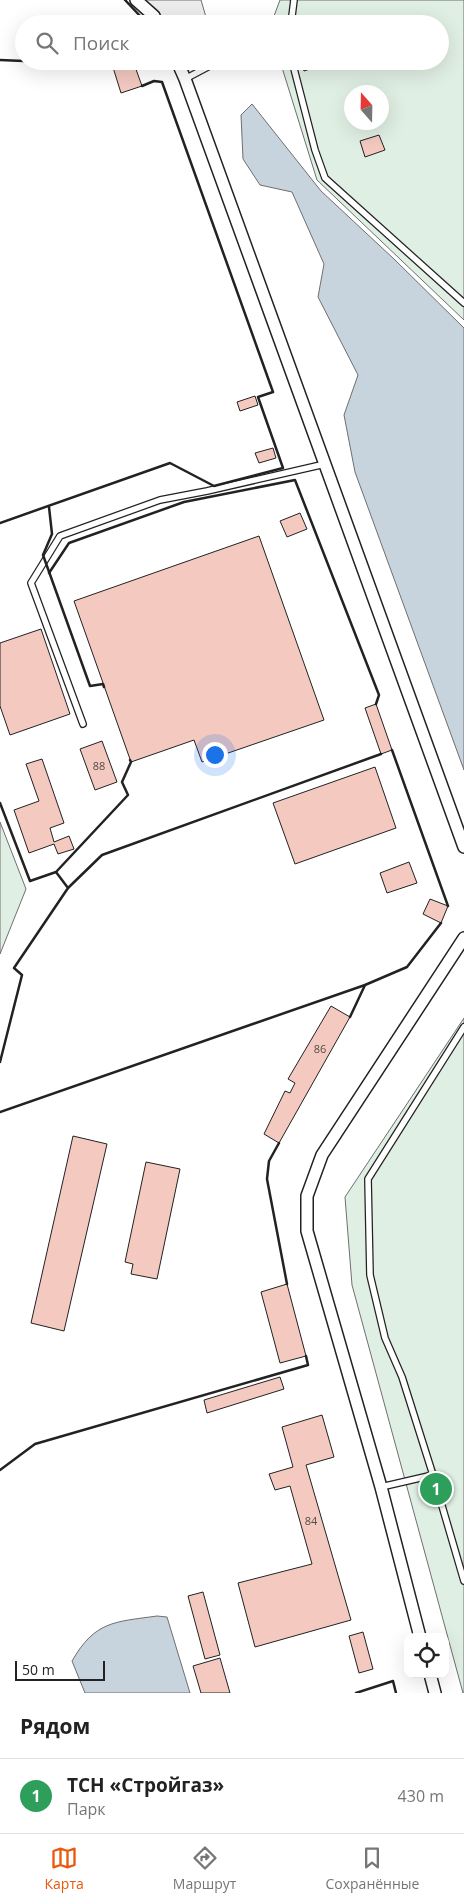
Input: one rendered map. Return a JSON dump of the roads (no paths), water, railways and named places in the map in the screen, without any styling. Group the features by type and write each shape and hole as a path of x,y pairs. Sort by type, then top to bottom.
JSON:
{"street":[{"path":"136,0 153,15"},
{"path":"181,70 464,847"},
{"path":"419,1633 381,1487 307,1231 307,1196 322,1155 464,938"},
{"path":"431,1678 435,1693"}],"lane":[{"path":"293,15 294,0"},
{"path":"185,78 201,70"},
{"path":"294,70 315,150 325,178 464,302"},
{"path":"83,724 31,583 60,536 160,500 325,464"},
{"path":"464,1026 368,1179 370,1275 385,1338 402,1377 464,1581"},
{"path":"381,1487 433,1475"}],"place":[{"name":"ТСН «Стройгаз»","path":"436,1489"}]}
